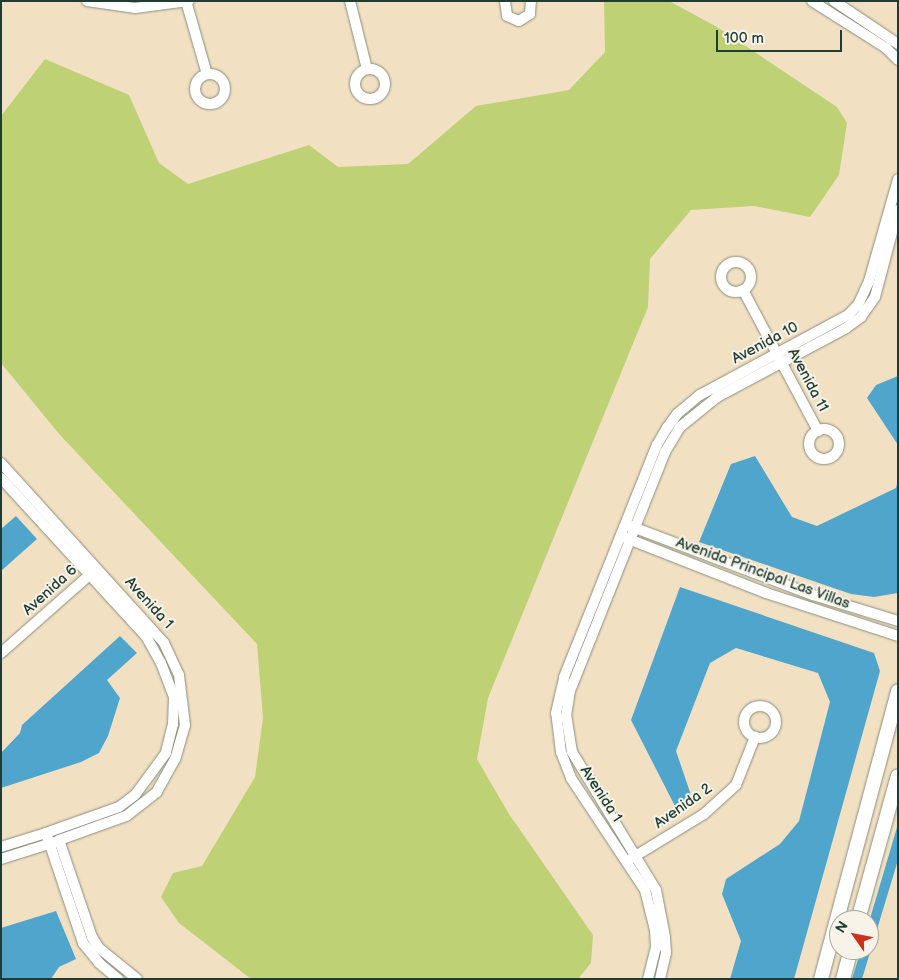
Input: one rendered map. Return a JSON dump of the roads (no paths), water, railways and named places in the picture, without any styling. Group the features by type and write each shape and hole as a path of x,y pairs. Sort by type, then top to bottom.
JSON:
{"main road":[{"path":"822,979 898,691"},
{"path":"861,910 898,776"},
{"path":"843,979 848,960"}],"street":[{"path":"87,1 153,8 187,2 207,74"},
{"path":"350,1 367,69"},
{"path":"505,1 507,16 519,21 530,14 531,1"},
{"path":"812,1 886,48 898,60"},
{"path":"834,1 898,44"},
{"path":"851,25 857,15"},
{"name":"Avenida 10","path":"624,524 668,437 696,411 848,315 858,305 869,281 898,179"},
{"name":"Avenida 10","path":"780,358 846,328 868,309 875,297 898,210"},
{"name":"Avenida 11","path":"743,290 818,431"},
{"name":"Avenida 10","path":"635,528 668,437"},
{"name":"Avenida 1","path":"1,462 93,572 155,651 174,697 169,742 148,780 119,807 1,847"},
{"name":"Avenida 1","path":"1,478 164,643 179,675 185,708 181,744 157,792 138,808 113,822 1,859"},
{"name":"Avenida Principal Las Villas","path":"624,524 804,592 898,621"},
{"name":"Avenida 1","path":"624,524 564,677 556,713 561,752 571,778 628,861 645,890 655,930 655,954 648,979"},
{"name":"Avenida 1","path":"635,528 570,691 566,716 572,752 582,772 637,855 656,890 664,921 666,953 660,979"},
{"name":"Avenida Principal Las Villas","path":"620,536 766,593 898,636"},
{"name":"Avenida 6","path":"1,653 93,572"},
{"name":"Avenida 2","path":"628,861 704,814 736,785 755,737"},
{"path":"169,742 181,744"},
{"path":"51,831 90,953 118,979"},
{"path":"77,916 99,948 132,977"}],"water":[{"path":"898,376 898,445 867,398 876,385"},
{"path":"755,456 792,517 817,526 896,488 898,480 898,593 874,597 851,594 699,542 731,464"},
{"path":"16,516 37,539 1,571 1,529"},
{"path":"680,587 874,653 880,671 794,979 730,979 741,941 722,894 726,879 780,844 799,821 830,702 818,673 736,648 710,663 676,751 692,798 678,812 631,720"},
{"path":"120,636 137,653 107,680 120,698 108,736 99,753 81,762 1,788 1,753 20,733 22,725"},
{"path":"898,824 898,860 879,923 879,910 873,910"},
{"path":"56,911 76,959 59,967 51,979 1,979 1,928"},
{"path":"858,960 868,960 862,979 852,979"}]}
